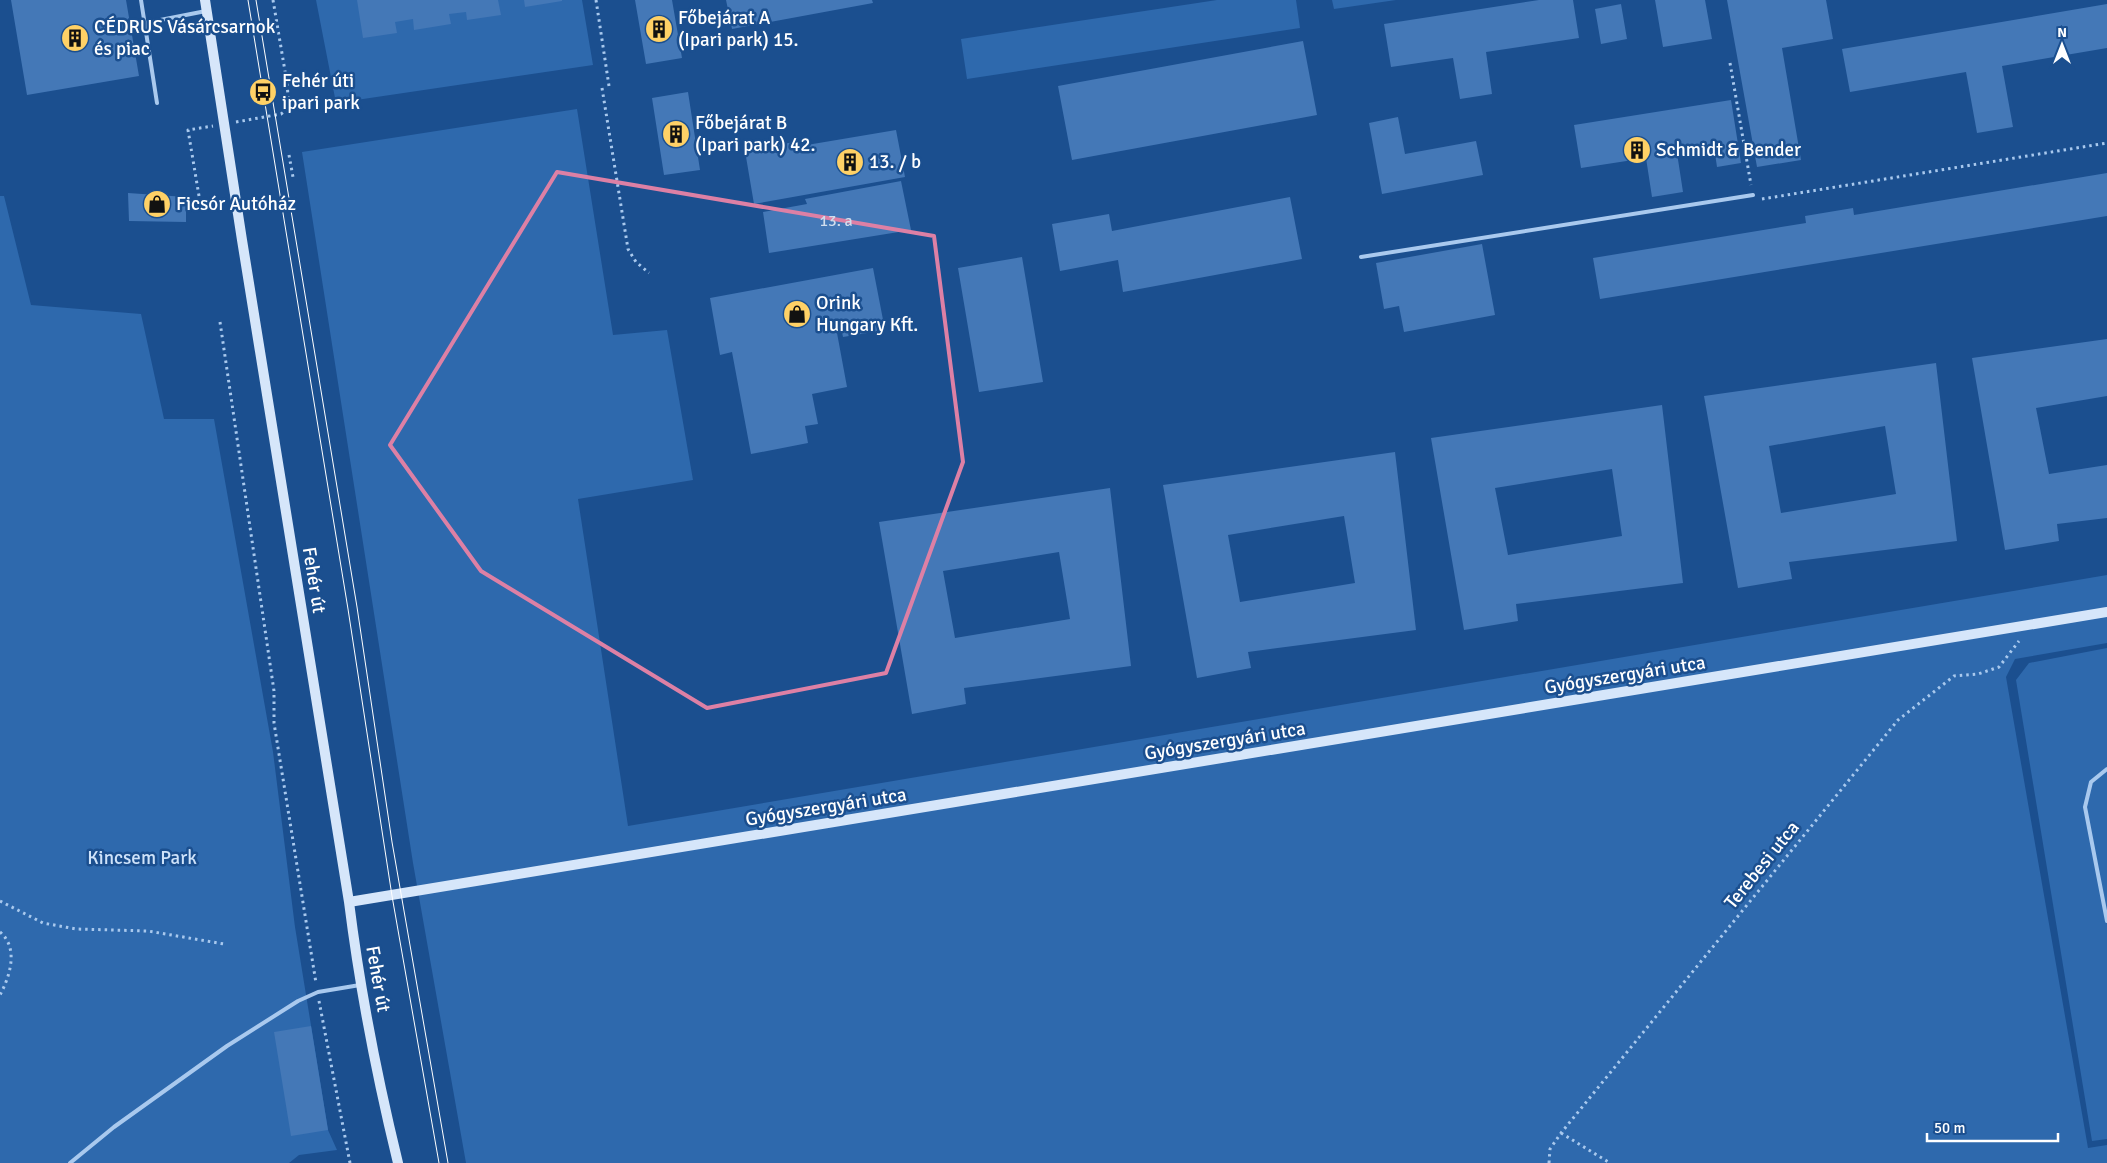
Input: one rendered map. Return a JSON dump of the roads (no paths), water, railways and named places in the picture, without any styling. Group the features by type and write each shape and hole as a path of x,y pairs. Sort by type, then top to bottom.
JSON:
{"street":[{"name":"Fehér út","path":"206,5 349,902 360,985 382,1096 398,1163"},
{"name":"Gyógyszergyári utca","path":"349,902 2107,612"}],"lane":[{"path":"141,0 157,103"},
{"path":"145,23 206,5"},
{"path":"1362,257 1753,195"},
{"path":"2107,769 2091,782 2085,807 2107,921"},
{"path":"70,1163 114,1127 227,1046 298,1001 318,992 360,985"}],"tram line":[{"path":"248,0 348,609 392,896 439,1163"},
{"path":"256,0 357,607 392,842 448,1163"}],"place":[{"name":"Főbejárat A (Ipari park) 15.","path":"659,29"},
{"name":"CÉDRUS Vásárcsarnok és piac","path":"75,38"},
{"name":"Fehér úti ipari park","path":"263,92"},
{"name":"Főbejárat B (Ipari park) 42.","path":"676,134"},
{"name":"Schmidt & Bender","path":"1637,150"},
{"name":"13. / b","path":"850,162"},
{"name":"Ficsór Autóház","path":"157,204"},
{"name":"Orink Hungary Kft.","path":"797,314"}],"park label":[{"name":"Kincsem Park","path":"142,858"}]}
